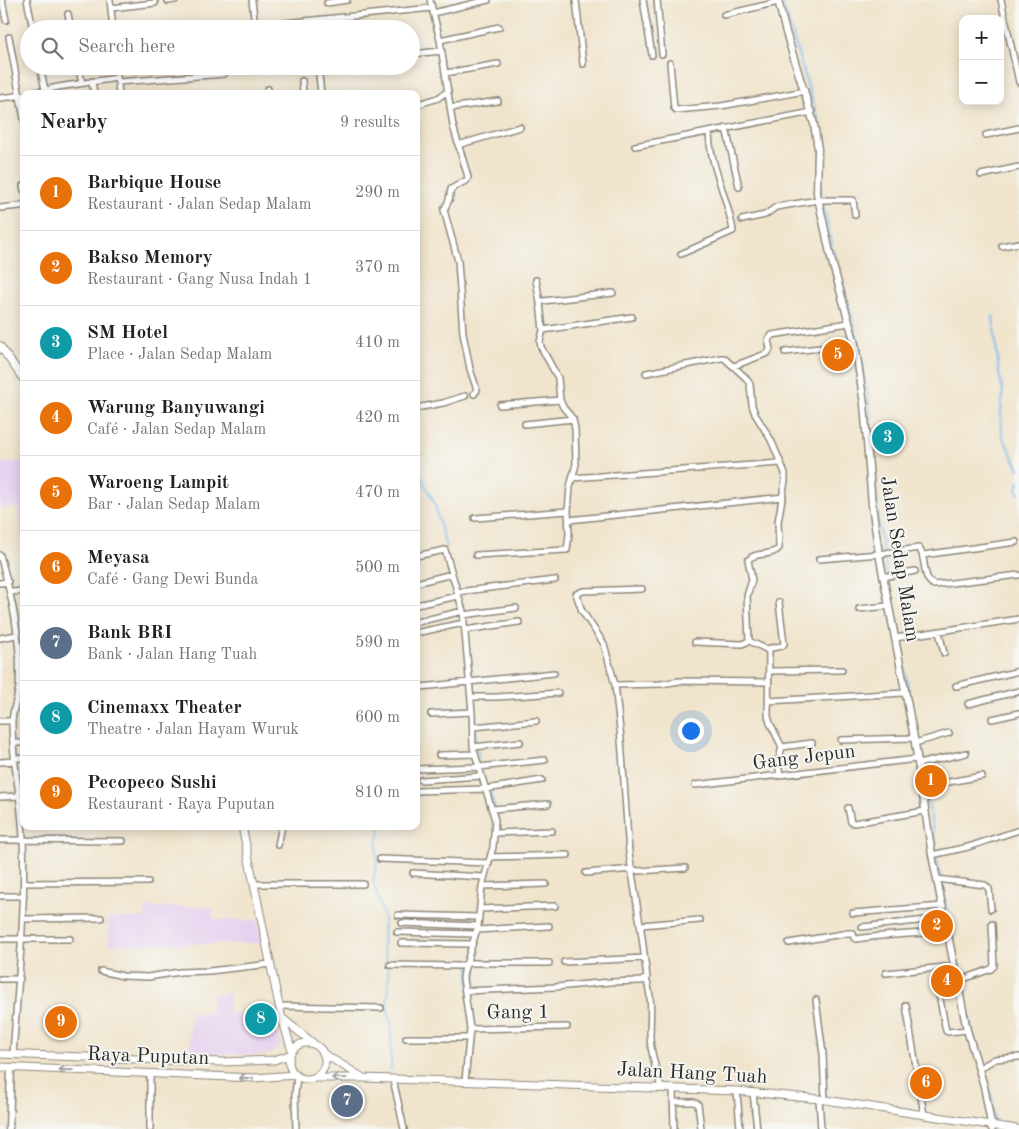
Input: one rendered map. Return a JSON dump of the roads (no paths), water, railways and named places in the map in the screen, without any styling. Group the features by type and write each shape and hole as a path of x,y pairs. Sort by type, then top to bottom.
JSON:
{"main road":[{"path":"0,346 20,374"},
{"path":"243,830 279,1006 282,1018 291,1053 288,1064 297,1077 307,1080 315,1078 325,1065 324,1054 282,1018"},
{"path":"291,1053 300,1044 310,1043 315,1045"},
{"name":"Raya Puputan","path":"0,1054 222,1062 274,1060 291,1053"},
{"name":"Jalan Hang Tuah","path":"324,1054 363,1078"},
{"name":"Raya Puputan","path":"0,1067 254,1078 297,1077"},
{"name":"Jalan Hang Tuah","path":"315,1078 465,1081 737,1091 822,1099 992,1127 1017,1129"}],"street":[{"path":"2,0 6,20"},
{"path":"27,0 31,20"},
{"path":"110,0 112,20"},
{"path":"168,1 175,0"},
{"path":"252,0 254,20"},
{"path":"327,3 347,0"},
{"path":"430,0 440,40 450,108 468,178 452,188 444,214 458,261 463,333 470,369 477,390 474,394"},
{"path":"323,20 432,10 488,0"},
{"path":"576,0 583,64"},
{"path":"643,0 652,55"},
{"path":"657,0 662,54"},
{"path":"1001,0 1019,82"},
{"path":"724,15 778,1"},
{"name":"Jalan Sedap Malam","path":"778,1 792,54 812,112 818,147 816,180 822,200 830,253 855,344 864,404 869,474 886,576 888,606 898,637 904,693 925,787 924,811 941,880 943,906 955,966 961,980 967,1030 982,1067 992,1127"},
{"path":"111,8 156,4"},
{"path":"68,14 69,20"},
{"path":"440,40 498,27"},
{"path":"9,36 21,90"},
{"path":"420,53 442,51"},
{"path":"670,63 674,108 676,110 721,106 805,91"},
{"path":"446,73 498,64"},
{"path":"42,75 45,90 92,81 206,75"},
{"path":"80,75 82,83"},
{"path":"117,75 119,90"},
{"path":"319,75 321,90"},
{"path":"92,81 93,90"},
{"path":"302,81 303,90"},
{"path":"420,104 438,98 448,91"},
{"path":"0,98 20,95"},
{"path":"450,108 498,100"},
{"path":"634,146 812,112"},
{"path":"458,145 520,127"},
{"path":"726,128 739,187"},
{"path":"986,135 1019,128"},
{"path":"682,254 733,231 727,205 712,159 709,132"},
{"path":"981,175 1019,167"},
{"path":"742,220 765,216 776,207 822,200 853,200 855,215"},
{"path":"0,208 20,206"},
{"path":"1002,246 1019,243"},
{"path":"476,555 566,550 569,534 570,486 577,456 576,429 573,419 560,400 558,378 541,347 543,330 536,280"},
{"path":"540,303 543,301 613,293"},
{"path":"543,330 632,318"},
{"path":"734,366 768,353 770,349 768,340 772,335 849,323"},
{"path":"785,352 855,344"},
{"path":"646,373 723,358 734,366 750,384 755,414 771,440 785,473 778,522 778,549 775,552 752,556 748,560 752,580 746,596 749,641 752,644 766,649 784,644 779,602"},
{"path":"420,407 465,396"},
{"path":"500,405 560,400"},
{"path":"525,424 573,419"},
{"path":"572,478 780,463"},
{"path":"569,520 783,497"},
{"path":"474,518 568,511"},
{"path":"923,554 1016,542"},
{"path":"819,559 920,548 923,554 926,576 929,582 934,585 1019,575"},
{"path":"420,555 444,550 458,594 465,630 473,747 495,820 495,833 483,877 477,930 463,978 470,1029 465,1081"},
{"path":"0,556 8,582 17,635 19,686 12,721 20,807"},
{"path":"886,576 914,571"},
{"path":"420,582 452,574"},
{"path":"420,604 458,594 555,580"},
{"path":"0,583 8,582"},
{"path":"642,590 583,591 576,594 582,611 604,644 615,685 628,815 629,853 641,924 651,1012 650,1039 661,1088"},
{"path":"10,592 20,591"},
{"path":"859,609 888,606"},
{"path":"420,621 463,613 516,608"},
{"path":"898,637 1019,619"},
{"path":"465,630 519,622"},
{"path":"420,632 464,624"},
{"path":"939,632 944,653"},
{"path":"0,638 17,635"},
{"path":"695,642 742,644 749,641"},
{"path":"766,649 769,652 768,701 770,723 782,747 778,762 780,776"},
{"path":"769,671 842,670"},
{"path":"956,686 1019,670"},
{"path":"420,688 554,673"},
{"path":"615,685 661,684 680,681 768,682"},
{"path":"968,704 1019,692"},
{"path":"470,697 558,693"},
{"path":"768,701 904,693"},
{"path":"431,714 472,712"},
{"path":"992,719 1019,713"},
{"path":"0,721 12,721"},
{"path":"473,727 536,721"},
{"name":"Gang Jepun","path":"841,740 916,741 949,733"},
{"path":"473,747 520,742"},
{"path":"13,743 20,743"},
{"path":"782,747 812,743"},
{"name":"Gang Jepun","path":"695,785 920,762 966,753"},
{"path":"439,755 475,754"},
{"path":"0,762 20,759"},
{"path":"420,769 479,767 545,760"},
{"path":"422,780 481,776"},
{"path":"925,787 982,776"},
{"path":"420,791 486,789 542,780"},
{"path":"0,797 19,796"},
{"path":"493,809 548,804"},
{"path":"848,808 854,823 924,811"},
{"path":"13,1054 23,939 22,830"},
{"path":"278,845 281,830"},
{"path":"935,855 968,847 1019,830"},
{"path":"495,833 552,831"},
{"path":"0,840 123,841"},
{"path":"380,859 489,860 568,855"},
{"path":"586,873 633,869 638,871 685,868"},
{"path":"413,873 483,877"},
{"path":"941,880 985,885 989,890 991,909"},
{"path":"24,883 148,882"},
{"path":"254,884 363,884"},
{"path":"482,886 546,884"},
{"path":"0,896 24,896"},
{"path":"480,909 554,906"},
{"path":"853,913 943,906"},
{"path":"398,915 479,917"},
{"path":"23,919 101,918"},
{"path":"862,927 945,918"},
{"path":"641,924 700,920"},
{"path":"402,923 477,930"},
{"path":"961,980 994,966 992,924"},
{"path":"397,932 549,926"},
{"path":"790,943 848,933 853,933 856,939 948,930"},
{"path":"0,939 70,939"},
{"path":"401,943 472,944"},
{"path":"564,962 645,958"},
{"path":"390,965 461,966 467,963 548,963"},
{"path":"101,971 123,976 148,977 180,972 209,971 271,964"},
{"path":"886,973 955,966"},
{"path":"0,979 20,979"},
{"path":"465,991 540,988 641,981 646,979"},
{"path":"938,989 946,1031 967,1030"},
{"path":"816,1000 823,1054 821,1129"},
{"path":"906,1005 924,1115"},
{"path":"279,1006 381,1008"},
{"name":"Gang 1","path":"470,1029 567,1027"},
{"path":"406,1038 469,1038"},
{"path":"982,1067 995,1059 1019,1057"},
{"path":"9,1129 11,1068"},
{"path":"150,1073 150,1129"},
{"path":"296,1129 295,1089 297,1077"},
{"path":"393,1079 404,1129"},
{"path":"673,1089 674,1129"},
{"path":"737,1091 740,1129"},
{"path":"753,1093 757,1129"},
{"path":"673,1102 694,1102 698,1104 701,1129"}],"waterway":[{"path":"782,0 819,123 822,149 820,177"},
{"path":"820,184 822,198"},
{"path":"823,204 832,245"},
{"path":"833,250 838,270"},
{"path":"840,275 859,343 869,404 878,521 910,701"},
{"path":"993,316 1003,393 1001,411 1002,435 1019,469"},
{"path":"420,470 434,502 446,548"},
{"path":"1019,481 1017,490 1019,494"},
{"path":"470,657 472,680"},
{"path":"475,715 475,724"},
{"path":"913,718 922,758 936,855 972,1030 992,1098 994,1123"},
{"path":"476,729 476,745"},
{"path":"477,748 479,758"},
{"path":"489,790 495,807"},
{"path":"380,830 377,844 377,864 373,881 384,918 383,948 388,965 389,988 387,1005 391,1024 391,1070"},
{"path":"469,964 469,988"},
{"path":"469,993 472,1026"},
{"path":"469,1075 471,1041"},
{"path":"391,1085 401,1129"}],"place":[{"name":"Waroeng Lampit","path":"838,355"},
{"name":"SM Hotel","path":"888,438"},
{"name":"Barbique House","path":"931,781"},
{"name":"Bakso Memory","path":"937,926"},
{"name":"Warung Banyuwangi","path":"947,981"},
{"name":"Cinemaxx Theater","path":"261,1019"},
{"name":"Pecopeco Sushi","path":"61,1022"},
{"name":"Meyasa","path":"926,1083"},
{"name":"Bank BRI","path":"347,1101"}]}
